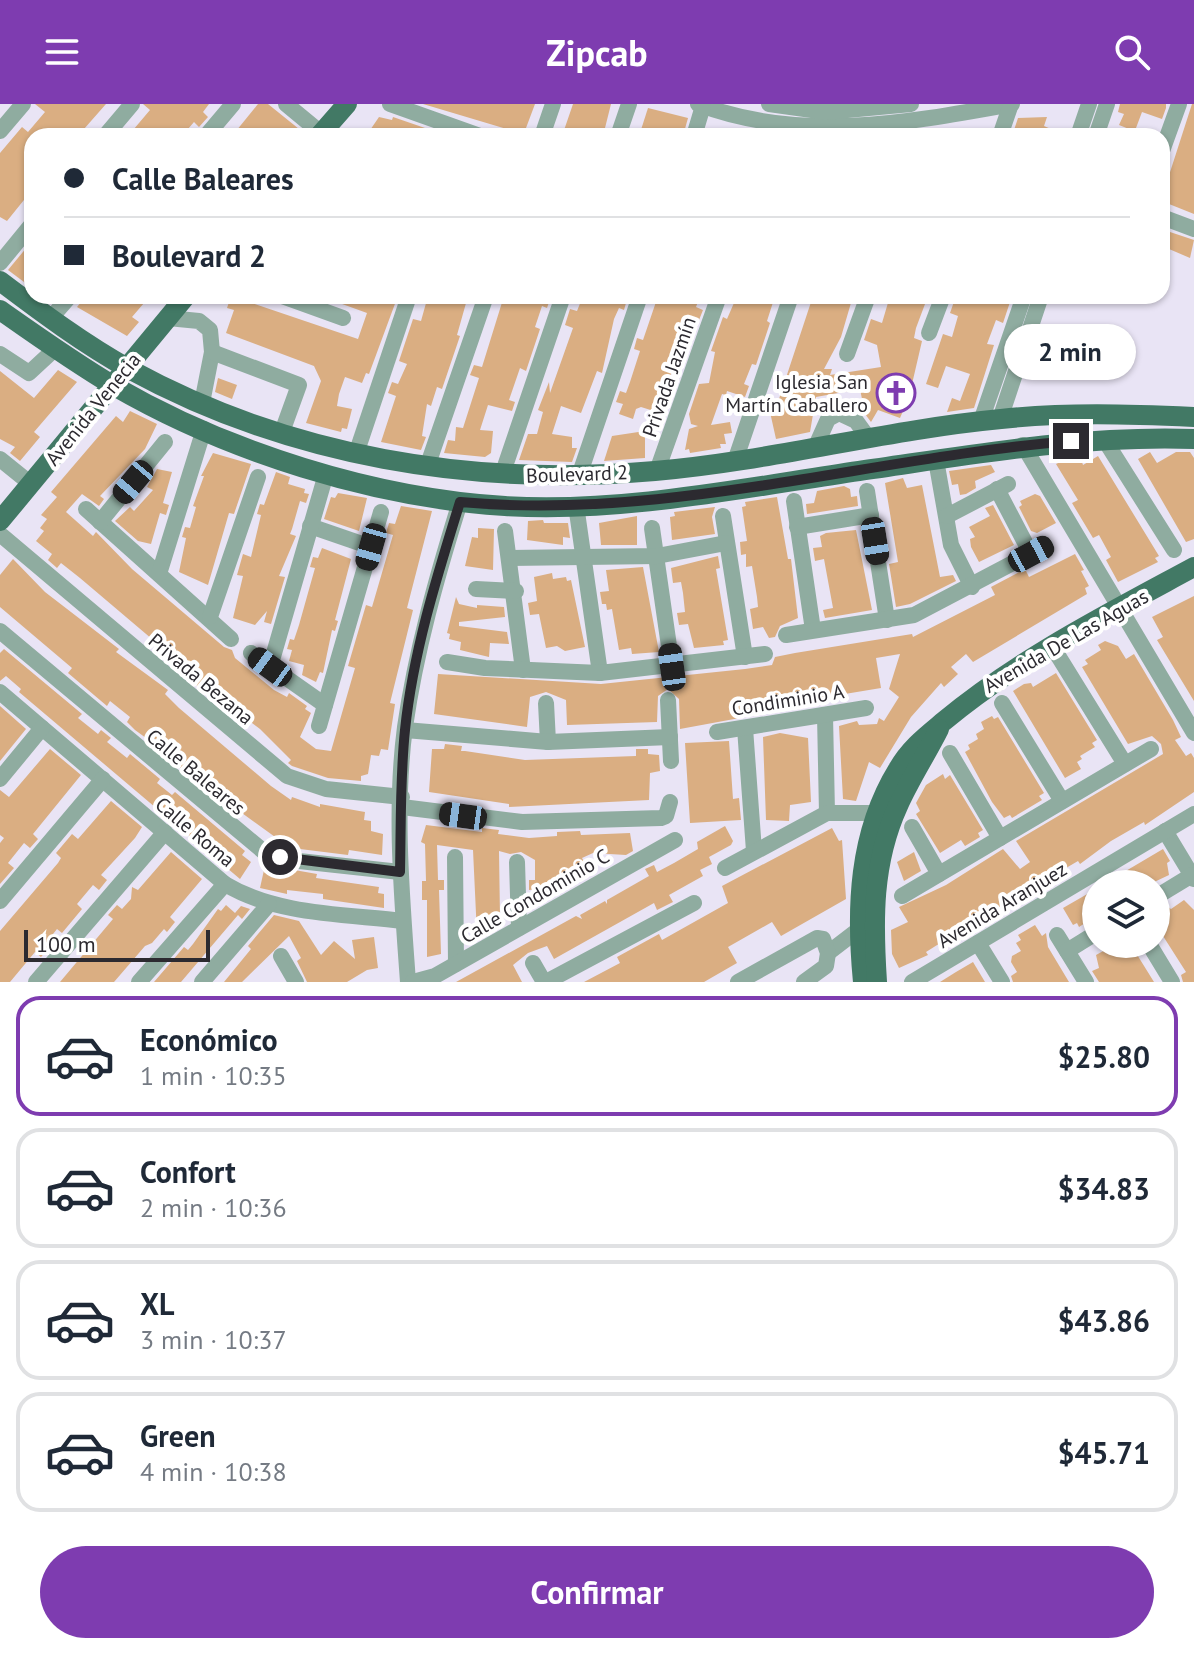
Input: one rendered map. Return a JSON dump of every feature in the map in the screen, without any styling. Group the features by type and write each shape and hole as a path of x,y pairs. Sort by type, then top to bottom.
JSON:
{"main road":[{"path":"325,128 347,104"},
{"name":"Boulevard 2","path":"0,281 24,299"},
{"name":"Boulevard 2","path":"30,304 126,367 202,403 282,432 356,454 427,467 502,475 579,476 657,471 991,420 1081,413 1194,417"},
{"name":"Avenida Venecia","path":"0,521 179,304"},
{"name":"Boulevard 2","path":"0,310 112,384 204,429 326,474 383,489 460,502 508,506 657,501 1023,445 1104,439 1193,440"},
{"name":"Avenida De Las Aguas","path":"863,982 858,930 862,868 877,813 898,768 914,745 992,682 1194,567"},
{"name":"Avenida De Las Aguas","path":"877,982 874,901 885,840 897,807 943,722"}],"street":[{"path":"0,131 23,104"},
{"path":"112,128 132,104"},
{"path":"213,128 233,104"},
{"path":"286,104 313,128"},
{"path":"390,104 458,128"},
{"path":"545,128 553,104"},
{"path":"621,128 629,104"},
{"path":"769,104 827,108 911,104"},
{"path":"917,104 924,128 1012,104"},
{"path":"1003,128 1012,104"},
{"path":"1081,128 1089,104"},
{"path":"1100,128 1107,104"},
{"path":"1170,129 1179,104"},
{"path":"696,128 700,105 747,110 773,128"},
{"path":"1170,220 1194,229"},
{"path":"0,263 24,234"},
{"path":"50,319 63,304"},
{"path":"304,304 343,318"},
{"path":"356,454 406,304"},
{"path":"427,467 483,304"},
{"path":"502,475 560,304"},
{"path":"579,476 637,304"},
{"name":"Privada Jazmín","path":"657,471 716,304"},
{"path":"735,461 788,304"},
{"path":"847,354 865,304"},
{"path":"929,333 940,304"},
{"path":"991,420 1022,304"},
{"path":"991,420 1038,304"},
{"path":"168,318 191,319 206,325 213,337 202,403"},
{"path":"0,354 29,373 56,348"},
{"path":"212,352 299,385 282,432"},
{"path":"815,448 828,419 839,413 856,421 869,439"},
{"path":"159,574 204,429"},
{"path":"1104,439 1174,550"},
{"path":"100,522 165,442"},
{"path":"1023,445 1194,733"},
{"path":"0,459 31,484"},
{"path":"936,460 951,545 972,587"},
{"path":"270,667 326,474"},
{"path":"210,617 258,477"},
{"path":"786,635 914,615 1038,550 1002,486 947,516"},
{"path":"867,491 887,620"},
{"path":"794,501 813,630"},
{"path":"410,982 400,872 405,730 436,578 460,502"},
{"path":"576,505 600,673"},
{"path":"86,509 231,639"},
{"path":"319,726 381,512"},
{"path":"797,527 871,515"},
{"path":"723,516 745,657"},
{"path":"310,526 371,547"},
{"path":"652,528 672,667"},
{"path":"505,531 516,591 523,670"},
{"name":"Privada Bezana","path":"0,534 287,776 326,789 494,820 553,822 661,818 666,816 670,802"},
{"path":"510,558 657,556 726,543"},
{"path":"476,589 516,591"},
{"name":"Calle Baleares","path":"0,631 263,851 299,861 400,872"},
{"path":"1052,646 1125,764"},
{"path":"251,653 325,705"},
{"path":"447,662 523,670 600,673 765,654"},
{"name":"Calle Roma","path":"0,692 225,884 246,896 269,904 403,921"},
{"path":"668,700 671,761"},
{"path":"546,703 548,742"},
{"path":"1002,703 1062,801"},
{"name":"Condiminio A","path":"717,732 866,708"},
{"path":"825,715 827,813"},
{"path":"0,779 42,728"},
{"path":"745,728 754,851"},
{"path":"405,730 548,742 670,737"},
{"path":"902,896 1151,749"},
{"path":"950,753 1000,838"},
{"path":"0,901 103,779"},
{"path":"725,868 827,813 877,813"},
{"name":"Avenida Aranjuez","path":"912,982 1194,814"},
{"path":"912,827 939,874"},
{"path":"1165,831 1193,877 1170,889"},
{"path":"36,982 165,832"},
{"name":"Calle Condominio C","path":"410,982 456,964 675,840"},
{"path":"455,857 456,964"},
{"path":"517,862 519,928"},
{"path":"139,982 225,884"},
{"path":"533,963 545,982 694,903"},
{"path":"202,982 269,904"},
{"path":"828,953 858,930"},
{"path":"1057,935 1086,982"},
{"path":"738,982 817,938 827,941 828,953 823,970 804,982"},
{"path":"1067,951 1082,942"},
{"path":"978,943 1002,982"},
{"path":"281,956 296,982"},
{"path":"1157,958 1172,982"}],"building":[{"path":"35,104 106,104 85,128 31,128 45,112"},
{"path":"143,104 209,104 203,112 208,117 199,127 194,122 189,128 135,128 150,110"},
{"path":"258,104 268,104 298,128 238,128"},
{"path":"423,104 535,104 526,128 504,128"},
{"path":"573,104 611,104 605,128 565,128"},
{"path":"1120,104 1166,104 1162,119 1142,112 1136,128 1119,125 1124,114 1118,112"},
{"path":"1194,104 1194,214 1170,204 1170,172"},
{"path":"648,108 688,118 685,128 642,128"},
{"path":"379,117 392,120 393,117 425,128 371,128"},
{"path":"1047,117 1044,126 1049,128 1015,128 1018,118"},
{"path":"22,127 24,200 7,221 0,217 0,153"},
{"path":"1170,232 1194,240 1190,258 1170,249"},
{"path":"24,251 24,282 8,270"},
{"path":"79,304 143,304 132,317 139,322 127,336 77,307"},
{"path":"228,304 255,304 358,339 367,313 342,304 395,304 369,374 366,373 362,383 345,377 337,406 352,409 347,429 342,428 341,432 306,423 321,381 314,366 226,333 234,310 227,308"},
{"path":"426,304 466,304 457,335 460,336 442,389 437,387 431,406 427,404 422,436 426,437 421,450 381,442 396,396 388,393 392,382 398,384 407,364 399,361 413,319 421,321"},
{"path":"502,304 548,304 547,308 542,306 535,327 540,329 526,371 520,368 509,400 515,402 512,411 488,405 480,430 493,431 491,453 485,457 444,453 448,440 455,441 456,427 463,428 479,378 470,375 474,365 482,367"},
{"path":"580,304 626,304 624,310 619,308 614,319 602,373 597,371 581,413 561,406 552,434 572,437 572,448 577,448 572,462 519,460 528,434 537,434 543,412 538,410 549,382 550,393 573,328 565,325 570,309 577,311"},
{"path":"655,304 697,304 696,307 703,310 699,320 691,317 685,339 691,341 686,357 677,360 660,409 657,412 641,407 636,409 633,419 619,414 623,404 616,402 620,391 626,393 640,351 634,349 637,338 643,340"},
{"path":"734,304 772,304 767,321 770,323 756,365 752,364 744,384 749,386 745,397 727,391 726,395 722,394 711,425 730,422 732,433 724,434 726,444 720,444 721,448 690,453 689,449 685,450 689,429 698,426 691,424 689,414 699,384 709,383 715,352 711,351 723,317 727,319"},
{"path":"810,304 851,304 841,337 824,369 832,369 830,375 881,367 877,345 864,340 871,319 882,323 888,304 925,304 914,338 922,341 909,397 900,418 878,410 871,422 865,414 860,389 816,397 810,432 776,439 770,412 775,411"},
{"path":"953,304 1009,304 1003,323 996,320 987,344 994,345 974,408 947,412 952,398 960,401 970,374 946,366 938,388 926,384 943,334 952,337 958,316 950,313"},
{"path":"58,370 77,382 34,432 40,437 20,461 10,453 15,447 0,439 0,371 34,398"},
{"path":"218,378 237,385 232,399 215,392"},
{"path":"130,411 157,424 145,449 100,496 104,499 99,506 82,494 66,512 93,536 96,532 132,569 224,647 232,650 235,658 274,690 287,697 289,693 307,706 305,709 311,713 300,737 316,749 331,751 355,668 348,666 366,605 372,607 393,535 386,533 389,523 395,524 401,506 432,511 407,608 413,610 390,703 395,704 388,750 381,749 379,756 371,755 368,774 361,776 361,781 328,778 292,766 288,763 291,760 260,729 236,711 232,715 178,670 182,665 61,563 57,568 48,560 52,554 36,541 44,531 40,528 47,519 41,515 57,497 51,492 116,416 123,422"},
{"path":"645,431 645,458 604,461 612,436"},
{"path":"1150,452 1157,463 1176,452 1190,452 1194,458 1194,539 1186,542 1138,459"},
{"path":"213,453 251,464 234,514 229,513 208,585 179,572 186,538 182,537 185,527 190,528 196,507 193,506 204,476 201,476"},
{"path":"1073,456 1074,463 1081,459 1083,465 1098,456 1159,556 1155,558 1158,562 1118,582 1106,560 1111,557 1099,535 1093,538 1072,503 1078,500 1056,464"},
{"path":"991,465 995,472 975,481 976,488 966,494 960,495 958,484 952,485 949,471"},
{"path":"157,469 172,472 163,503 169,505 166,515 160,513 151,544 138,541 115,521 130,507 134,511 153,490 147,487"},
{"path":"276,472 290,477 288,484 305,489 304,493 309,494 306,503 300,501 290,534 296,536 279,576 285,577 271,624 264,622 267,611 255,625 233,618 243,576 237,575 243,554 251,557 261,515 257,514 260,504 264,505"},
{"path":"903,478 907,488 922,485 940,577 953,575 956,581 910,604 896,607 889,564 898,562 885,483"},
{"path":"844,486 850,489 851,497 857,496 858,506 807,514 806,504 814,503 817,491"},
{"path":"338,493 367,498 359,531 324,519 331,497 335,498"},
{"path":"1035,494 1040,496 1056,523 1037,533 1031,531 1019,507 1022,505 1020,501"},
{"path":"777,497 788,559 791,559 798,618 780,626 775,637 769,638 763,627 753,629 750,609 758,607 757,597 752,566 746,567 746,554 741,555 740,542 747,541 742,507 746,506 745,502"},
{"path":"993,505 1014,545 979,562 971,547 970,539 975,537 969,527 990,516 985,508"},
{"path":"715,507 712,517 715,534 672,540 670,517 675,516 674,512"},
{"path":"637,516 637,545 601,545 599,523"},
{"path":"543,520 544,523 568,523 570,538 563,537 563,545 527,540 528,521"},
{"path":"478,528 494,529 493,570 465,566 472,537 478,538"},
{"path":"856,530 872,610 825,618 823,610 833,608 824,559 815,561 813,548 822,547 820,536 826,533"},
{"path":"322,548 351,559 335,620 338,621 335,631 332,630 323,673 320,672 316,682 302,675 304,665 289,661 292,650 287,649 299,625 315,568 310,567 313,557 318,558"},
{"path":"1075,554 1089,586 1085,588 1087,594 973,662 966,654 951,667 958,674 944,687 941,683 911,717 880,768 869,762 856,801 843,799 839,726 857,721 859,725 877,724 879,718 884,721 899,697 889,689 900,654 876,658 881,688 755,709 756,715 680,729 679,699 668,689 658,696 657,722 567,725 566,700 546,692 530,697 527,727 434,714 438,674 601,684 772,665 775,657 795,653 912,634 913,637 995,595 991,587 1025,569 1029,577"},
{"path":"718,556 720,568 716,569 728,640 723,641 724,645 694,648 688,624 679,625 677,613 685,612 683,593 681,582 673,583 671,568"},
{"path":"13,559 45,592 119,649 116,652 168,690 165,694 179,708 271,786 291,800 292,797 320,807 320,804 365,812 364,820 371,821 371,831 383,834 382,855 349,850 348,855 292,848 293,843 282,842 235,808 233,811 224,804 227,800 197,775 194,779 165,755 169,751 149,734 146,738 135,730 127,722 130,717 110,701 107,706 68,673 72,668 0,607 0,575"},
{"path":"643,567 659,652 632,654 631,648 619,650 612,609 607,610 606,604 602,604 600,592 609,591 606,570"},
{"path":"552,573 553,579 566,577 567,581 571,580 585,647 565,651 557,646 546,648 539,614 530,615 528,603 537,601 534,577"},
{"path":"1194,596 1194,701 1157,640 1163,637 1152,617"},
{"path":"456,597 459,604 477,608 477,605 504,607 505,617 459,622 459,626 507,632 509,644 490,643 489,657 460,650 461,642 449,639 450,634 447,633"},
{"path":"1105,641 1118,646 1126,659 1134,654 1173,720 1181,737 1175,740 1186,756 1191,753 1194,758 1194,792 1145,825 1144,822 1111,841 1080,864 1078,861 996,909 998,913 983,922 981,919 970,926 966,920 950,930 953,935 926,952 928,955 899,968 892,954 891,930 908,922 899,907 946,885 1003,849 1020,869 1030,862 1016,841 1163,754 1161,744 1152,736 1128,744 1082,667 1088,664 1085,660 1101,650 1098,645"},
{"path":"4,649 82,714 78,718 98,734 101,730 111,738 107,742 127,758 130,754 160,779 157,783 172,795 175,792 245,851 242,855 251,862 240,879 19,692 21,689 6,676 0,681 0,653"},
{"path":"1056,673 1097,740 1092,743 1095,747 1080,756 1082,759 1077,762 1081,769 1065,778 1013,691 1024,684 1031,683 1033,687"},
{"path":"0,706 26,729 0,761"},
{"path":"992,716 994,719 998,717 1044,793 1039,796 1042,800 1012,818 1010,815 1004,818 992,802 965,752 970,749 968,745 978,739 976,734 984,729 981,722"},
{"path":"780,733 808,738 811,802 790,805 789,821 766,820 763,737"},
{"path":"729,741 733,799 739,798 741,820 690,823 685,743"},
{"path":"445,744 462,746 461,751 525,760 636,756 636,749 648,749 648,754 659,755 660,771 650,773 649,800 509,807 509,804 429,792 432,749 444,749"},
{"path":"50,749 81,775 33,834 38,839 30,848 24,843 8,863 14,868 0,884 0,843 4,838 0,835 0,790 9,797"},
{"path":"943,774 945,779 950,775 983,830 978,833 980,837 965,846 961,840 940,853 916,814 920,811 916,803 926,785"},
{"path":"111,801 142,827 101,875 107,880 99,890 93,885 77,904 82,909 62,933 57,929 45,944 49,948 41,957 35,952 10,982 0,982 0,931 58,863 61,858 56,853 72,834 78,839"},
{"path":"426,825 482,832 482,828 499,830 498,834 529,838 557,836 557,832 580,831 581,835 630,833 633,851 626,855 593,853 582,858 588,869 572,879 574,884 566,889 563,883 547,889 548,898 537,899 536,889 529,890 529,880 535,880 535,860 521,852 510,854 499,851 500,918 487,918 488,934 477,935 473,850 437,845 438,880 444,880 444,890 439,890 441,954 427,957 427,900 422,900 422,881 426,881 425,844 421,842"},
{"path":"725,826 733,841 731,845 709,857 712,864 700,870 703,876 669,895 673,902 657,910 654,903 554,959 547,946 528,953 513,965 522,982 456,982 576,916 582,919 580,915 605,901 607,904 607,900 649,876 645,869 654,865 657,872 674,863 698,849 697,842"},
{"path":"832,828 839,841 842,840 846,899 781,936 772,922 728,947 737,963 704,982 584,982 620,963 617,957 659,934 662,940 728,903 722,886"},
{"path":"1163,849 1170,861 1167,863 1168,870 1127,870"},
{"path":"171,852 202,879 170,917 175,922 167,932 164,929 152,943 145,946 114,982 60,982 113,919 108,915 117,905 122,909 131,899 132,887 138,890"},
{"path":"914,852 921,871 904,881 897,862"},
{"path":"283,868 317,874 316,878 379,887 378,893 384,894 384,908 323,899 323,894 287,890 287,894 260,888 264,870 282,874"},
{"path":"1082,897 1082,925 1073,925 1063,908"},
{"path":"1184,900 1194,910 1194,982 1183,982 1181,975 1186,972 1170,947 1171,909"},
{"path":"226,905 235,913 241,906 250,909 242,919 238,915 181,982 154,982 184,947 188,950 218,909 221,911"},
{"path":"274,915 299,921 321,955 334,941 355,959 352,940 374,937 378,968 367,970 347,982 307,982 297,961 301,958 289,936 242,982 224,982"},
{"path":"1035,925 1042,936 1046,933 1048,947 1069,982 1013,982 1011,976 1017,972 1011,962 1012,956 1021,951 1016,943 1021,940 1018,935"},
{"path":"1097,958 1139,958 1154,982 1099,982 1092,971 1099,968"},
{"path":"973,962 985,982 940,982 956,972"}],"place":[{"name":"Iglesia San Martín Caballero","path":"896,393"}],"route":[{"path":"280,857 400,872 405,730 414,674 436,578 460,502 508,506 657,501 1023,445 1071,441"}]}
